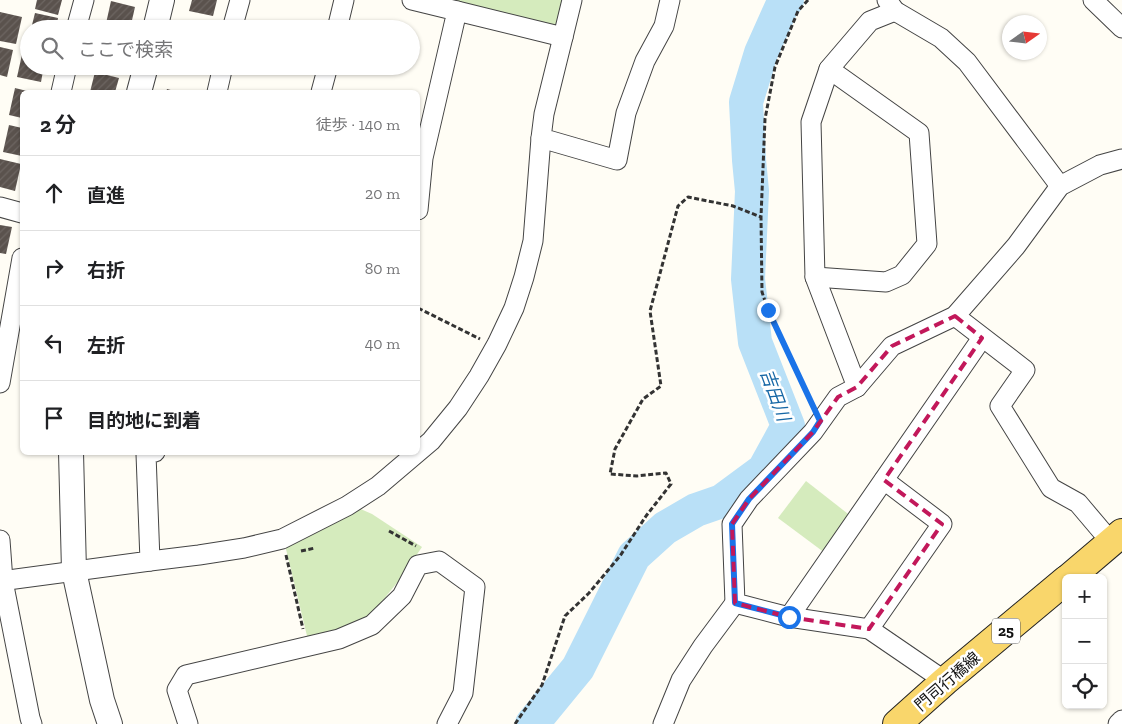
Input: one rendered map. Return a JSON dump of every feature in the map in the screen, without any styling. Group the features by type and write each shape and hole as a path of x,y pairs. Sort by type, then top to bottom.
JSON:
{"main road":[{"name":"門司行橋線","path":"1073,574 1116,538"},
{"name":"門司行橋線","path":"897,724 1062,583"}],"street":[{"path":"78,20 84,0"},
{"path":"157,20 162,0"},
{"path":"234,20 240,0"},
{"path":"339,20 344,0"},
{"path":"412,0 563,37"},
{"path":"420,450 431,441 458,408 480,376 514,308 533,241 544,114 572,0"},
{"path":"541,138 617,160 626,113 645,61 664,26 670,0"},
{"path":"1093,0 1122,28"},
{"path":"857,387 815,277 811,122 829,69 870,21 891,6 941,38 967,62 1060,186"},
{"path":"420,184 422,158 457,11"},
{"path":"815,277 886,282 902,275 927,244 919,133 829,69"},
{"path":"61,90 65,75"},
{"path":"140,90 144,75"},
{"path":"217,90 221,75"},
{"path":"322,90 326,75"},
{"path":"663,724 681,680 703,646 735,603 732,524 749,499 813,432 838,397 857,387 892,346 955,316 1016,246 1060,186 1100,165 1122,159"},
{"path":"0,207 20,212"},
{"path":"0,382 20,269"},
{"path":"955,316 1025,370 1000,406 1051,488 1078,503 1116,538"},
{"path":"789,617 982,338"},
{"path":"71,455 74,571 102,700 110,724"},
{"path":"149,455 150,561"},
{"path":"2,581 199,555 244,548 282,538 347,506 378,486 415,455"},
{"path":"869,629 942,524 884,480"},
{"path":"0,540 2,581 32,724"},
{"path":"188,724 177,690 186,675 339,639 372,625 402,596 418,565 439,561 475,587 463,693 447,724"},
{"path":"735,603 789,617 869,629 946,681"},
{"path":"1118,724 1122,720"}],"path":[{"path":"808,0 798,11 775,67 765,119 762,292 768,310 820,421"},
{"path":"515,724 542,685 565,616 589,593 620,556 646,516 672,484 666,473 637,476 610,474 615,449 643,399 661,386 650,311 678,206 688,197 733,206 762,217"},
{"path":"420,309 488,343"},
{"path":"388,531 417,546"},
{"path":"287,558 308,647"}],"highlighted area":[{"path":"955,316 982,338 884,480 942,524 869,629 789,617 735,603 732,524 749,499 813,432 838,397 857,387 892,346"}],"green space":[{"path":"453,0 566,0 559,29"},
{"path":"806,481 852,517 825,553 778,518"},
{"path":"356,507 372,514 422,547 400,579 371,615 349,628 308,640 285,545"}],"building":[{"path":"37,0 62,0 58,15 35,9"},
{"path":"192,0 217,0 213,16 189,11"},
{"path":"111,1 135,7 132,20 107,20"},
{"path":"0,12 22,17 16,44 0,41"},
{"path":"35,13 58,18 58,20 33,20"},
{"path":"0,47 13,50 7,77 0,75"},
{"path":"20,64 20,75 42,75 41,82 17,77"},
{"path":"94,75 107,75 119,78 116,90 90,90"},
{"path":"15,88 23,90 20,90 20,118 9,115"},
{"path":"9,125 20,128 20,156 3,152"},
{"path":"0,159 20,164 15,191 0,187"},
{"path":"0,225 12,227 6,254 0,253"}],"waterway":[{"name":"吉田川","path":"532,724 578,668 634,556 665,528 696,510 722,501 764,470 788,426 755,342 748,279 752,191 746,102 761,53 782,6 787,0"}],"route":[{"path":"768,310 820,421 813,432 749,499 732,524 735,603 789,617"}]}
